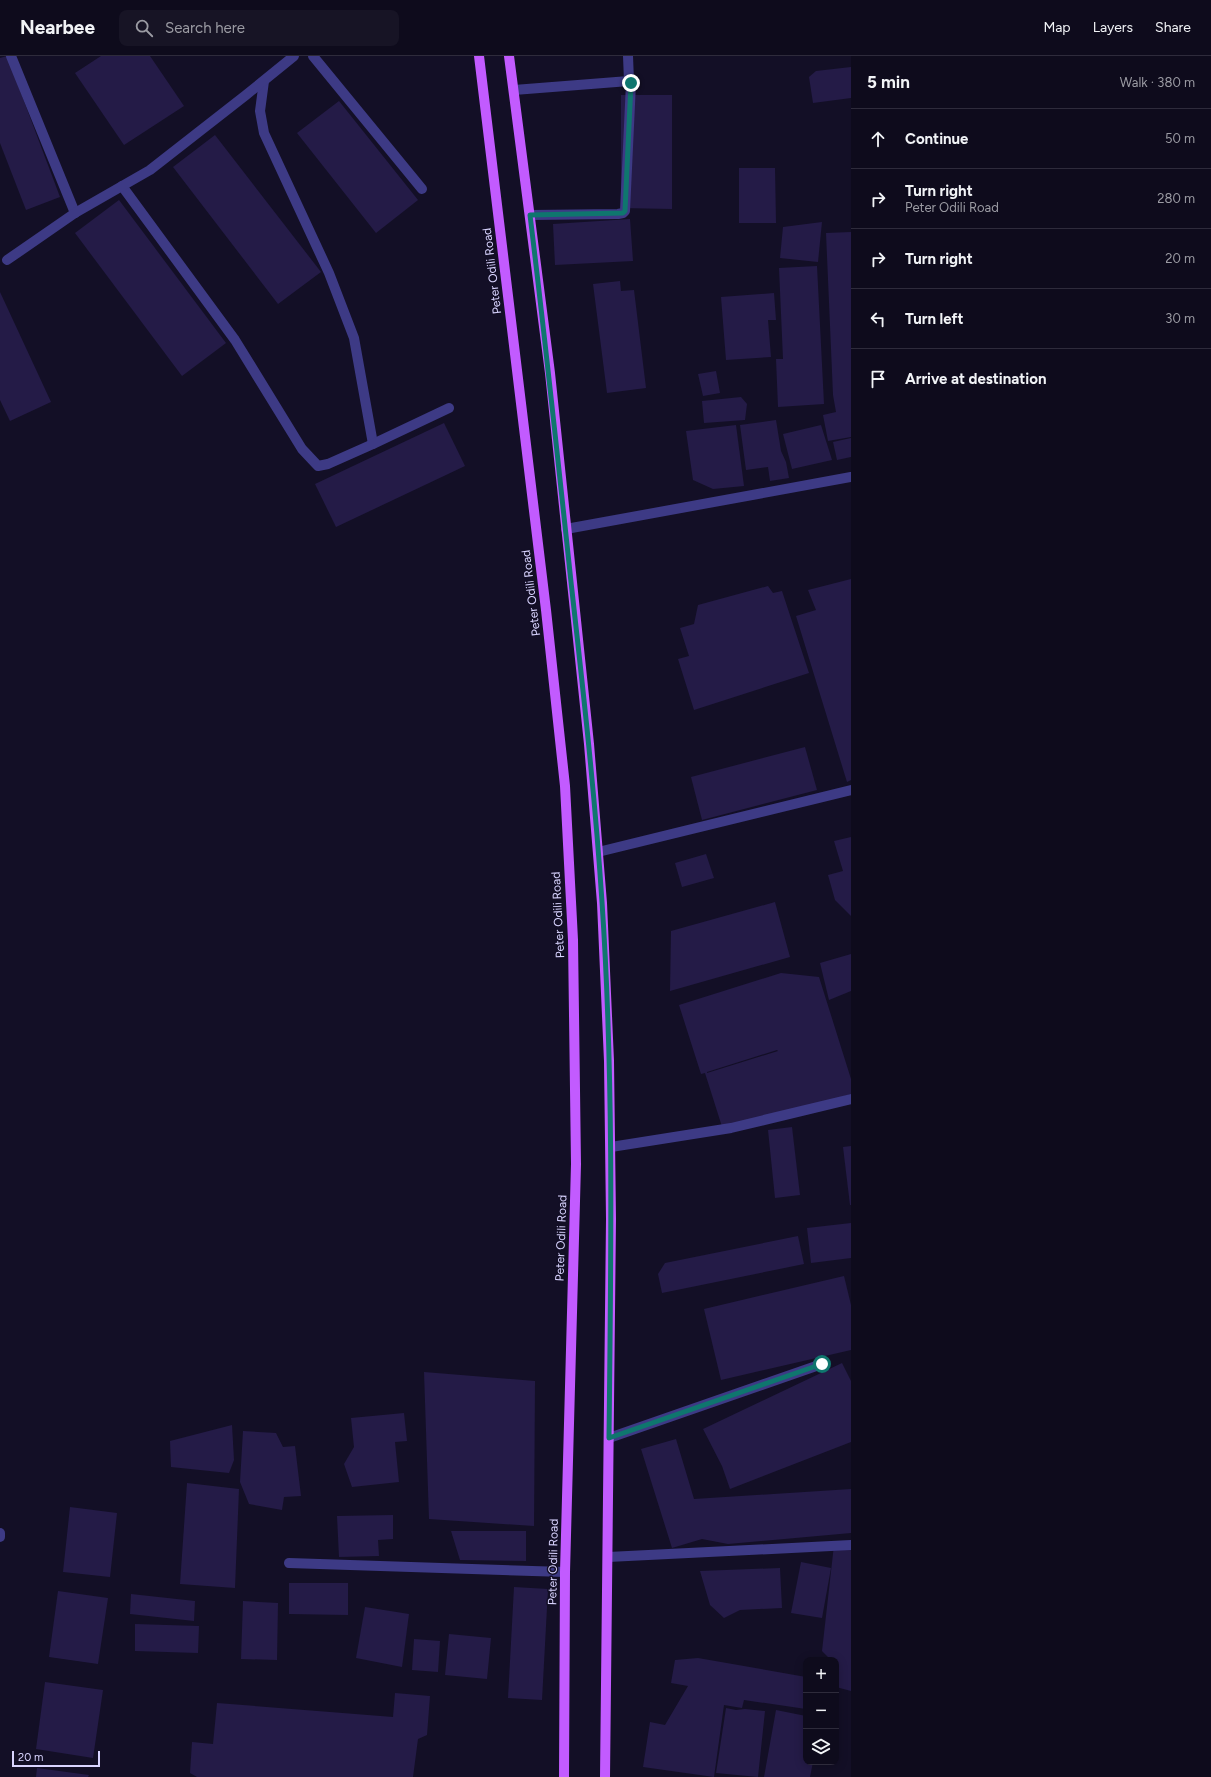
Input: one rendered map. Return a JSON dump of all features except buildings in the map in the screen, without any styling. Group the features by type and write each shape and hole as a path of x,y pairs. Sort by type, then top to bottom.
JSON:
{"main road":[{"name":"Peter Odili Road","path":"479,56 546,610 565,786 573,940 576,1164 565,1572 564,1777"},
{"path":"509,56 550,374 589,744 598,852 610,1061 611,1148 609,1438 605,1777"}],"street":[{"path":"11,56 75,212"},
{"path":"7,260 75,212 150,170 294,56"},
{"path":"313,56 422,189"},
{"path":"530,215 618,214 625,211 631,83 628,81 628,56"},
{"path":"264,81 260,111 264,133 329,273 354,338 373,444"},
{"path":"514,90 628,81"},
{"path":"122,186 235,340 302,450 318,466 328,464 449,408"},
{"path":"566,528 851,477"},
{"path":"598,852 851,790"},
{"path":"611,1148 731,1128 851,1099"},
{"path":"609,1438 822,1364"},
{"path":"608,1557 851,1545"},
{"path":"289,1563 565,1572"}],"route":[{"path":"631,83 625,211 618,214 530,215 550,374 589,744 602,903 610,1061 611,1219 609,1438 822,1364"}]}
